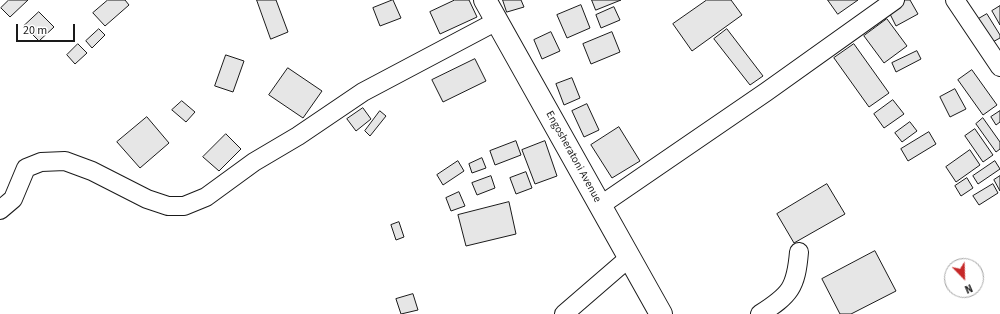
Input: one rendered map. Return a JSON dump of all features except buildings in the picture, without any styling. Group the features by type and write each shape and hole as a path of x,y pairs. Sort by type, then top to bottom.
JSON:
{"street":[{"name":"Engosheratoni Avenue","path":"485,0 661,314"},
{"path":"601,205 766,92 895,0"},
{"path":"955,0 1000,67"},
{"path":"0,210 13,199 26,168 41,162 64,162 92,171 147,199 168,206 184,206 206,197 254,162 298,136 362,92 497,21"},
{"path":"760,314 780,301 791,289 797,274 799,252"},
{"path":"564,314 630,257"}]}
